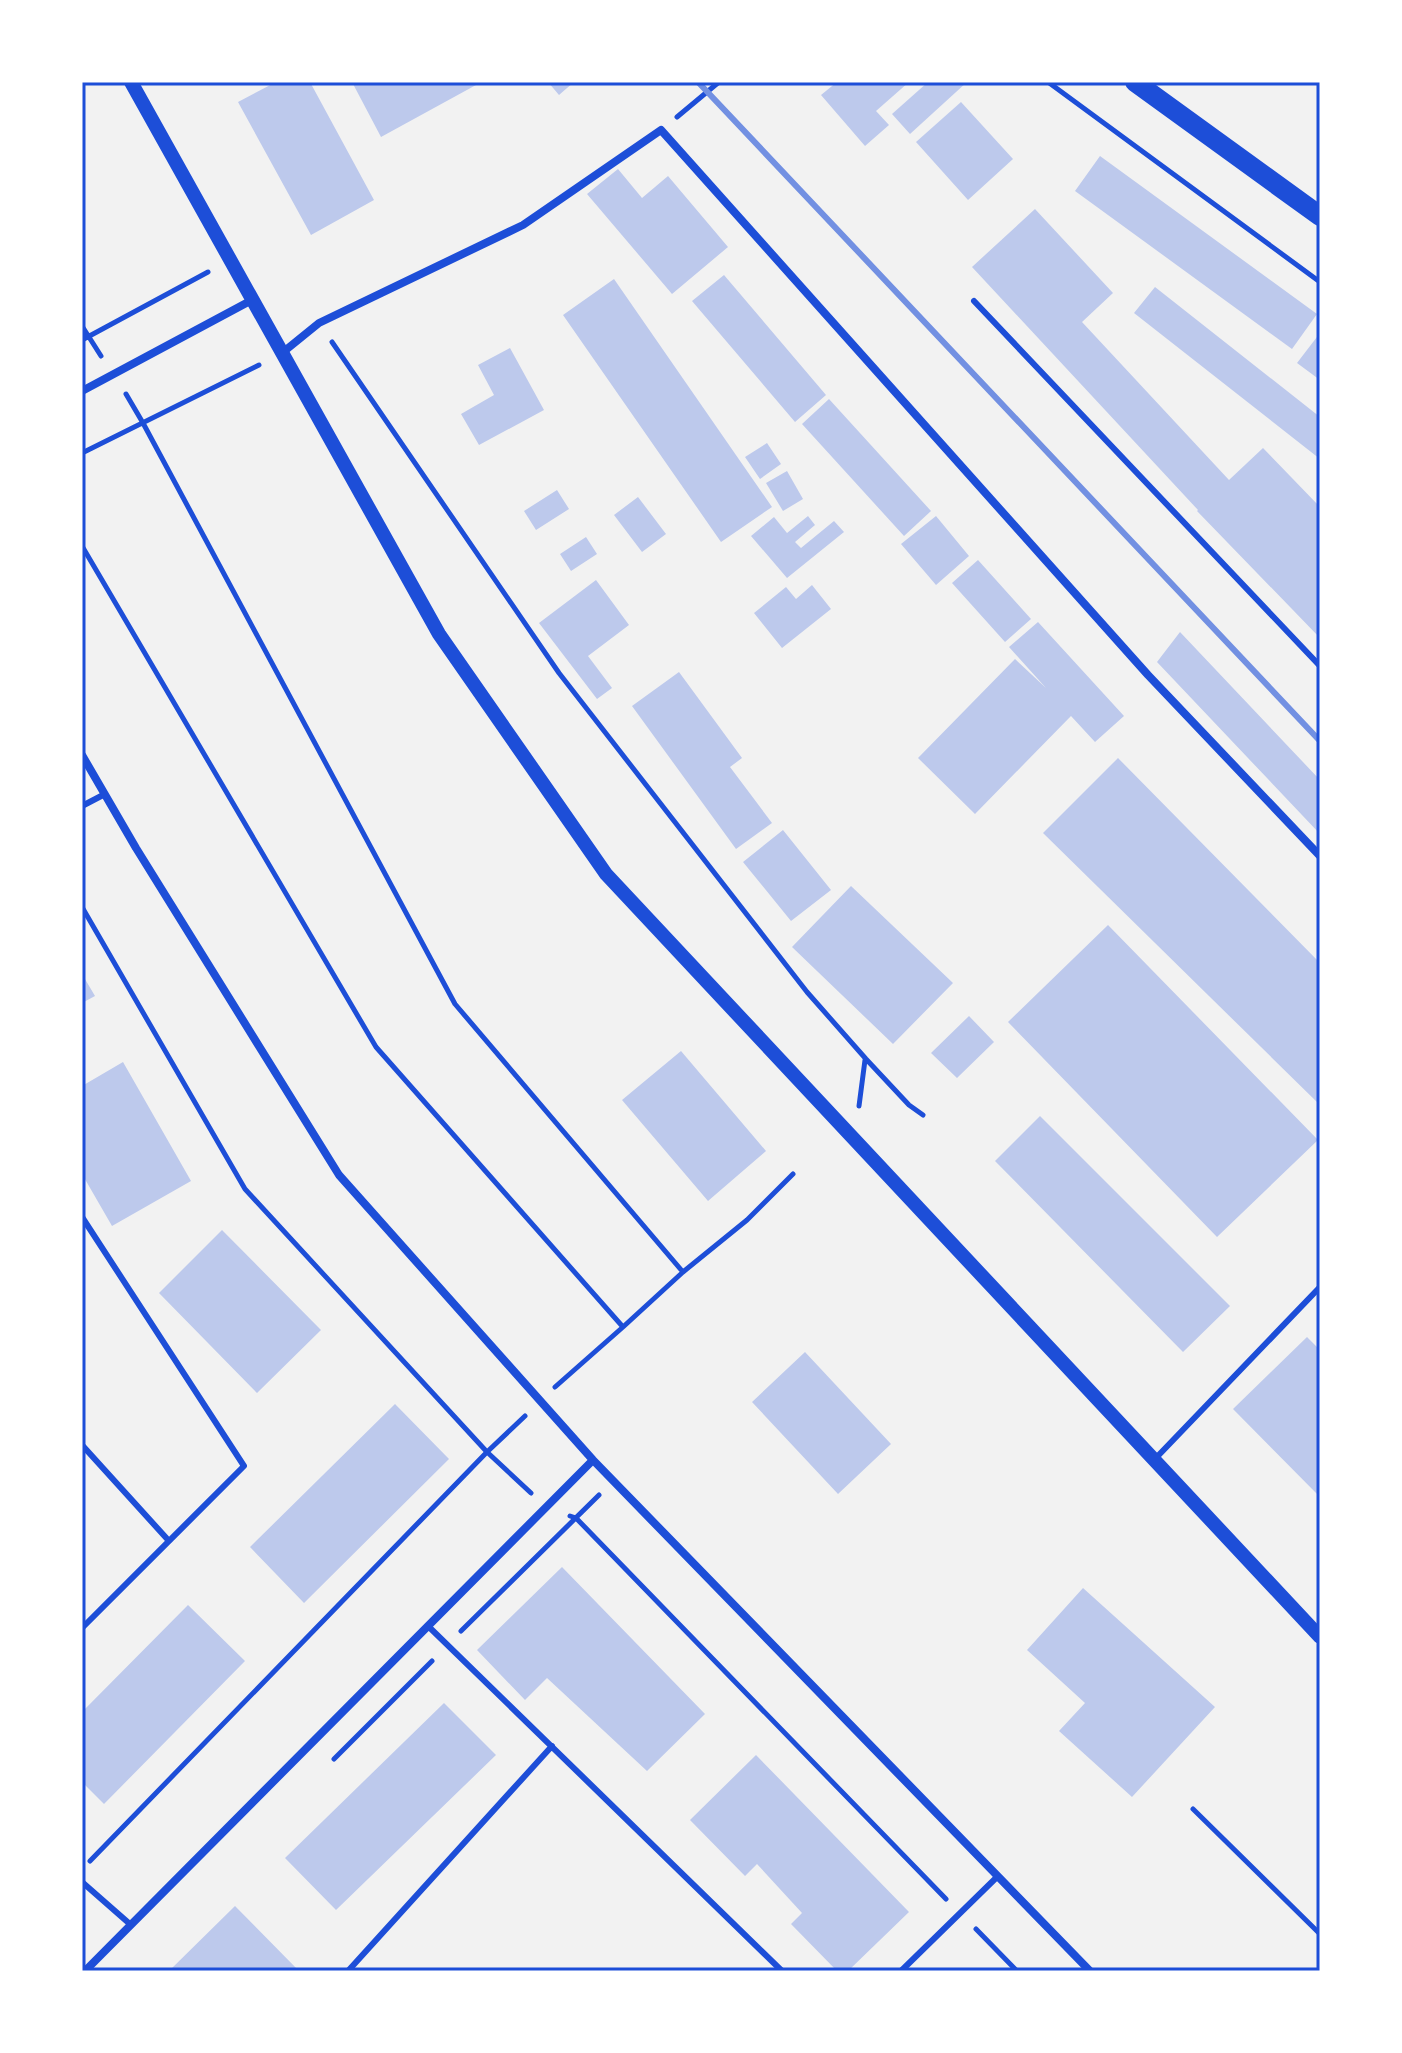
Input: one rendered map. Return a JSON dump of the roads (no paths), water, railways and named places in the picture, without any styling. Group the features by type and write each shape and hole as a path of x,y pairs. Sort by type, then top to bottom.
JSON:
{"main road":[{"path":"1135,82 1319,213"}],"street":[{"path":"131,82 439,634 606,874 1320,1637"},
{"path":"282,353 319,323 523,225 661,130 1148,675 1320,856"},
{"path":"82,391 252,300"},
{"path":"82,755 136,848 339,1175 593,1460 1090,1971"},
{"path":"85,1971 593,1460"}],"lane":[{"path":"974,301 1320,666"},
{"path":"82,806 105,794"},
{"path":"82,1217 244,1466 82,1628"},
{"path":"1154,1460 1320,1287"},
{"path":"82,1445 169,1541"},
{"path":"428,1626 782,1971"},
{"path":"348,1971 552,1746"},
{"path":"901,1971 998,1876"},
{"path":"82,1882 131,1925"}],"railway":[{"path":"698,82 1320,741"}]}
